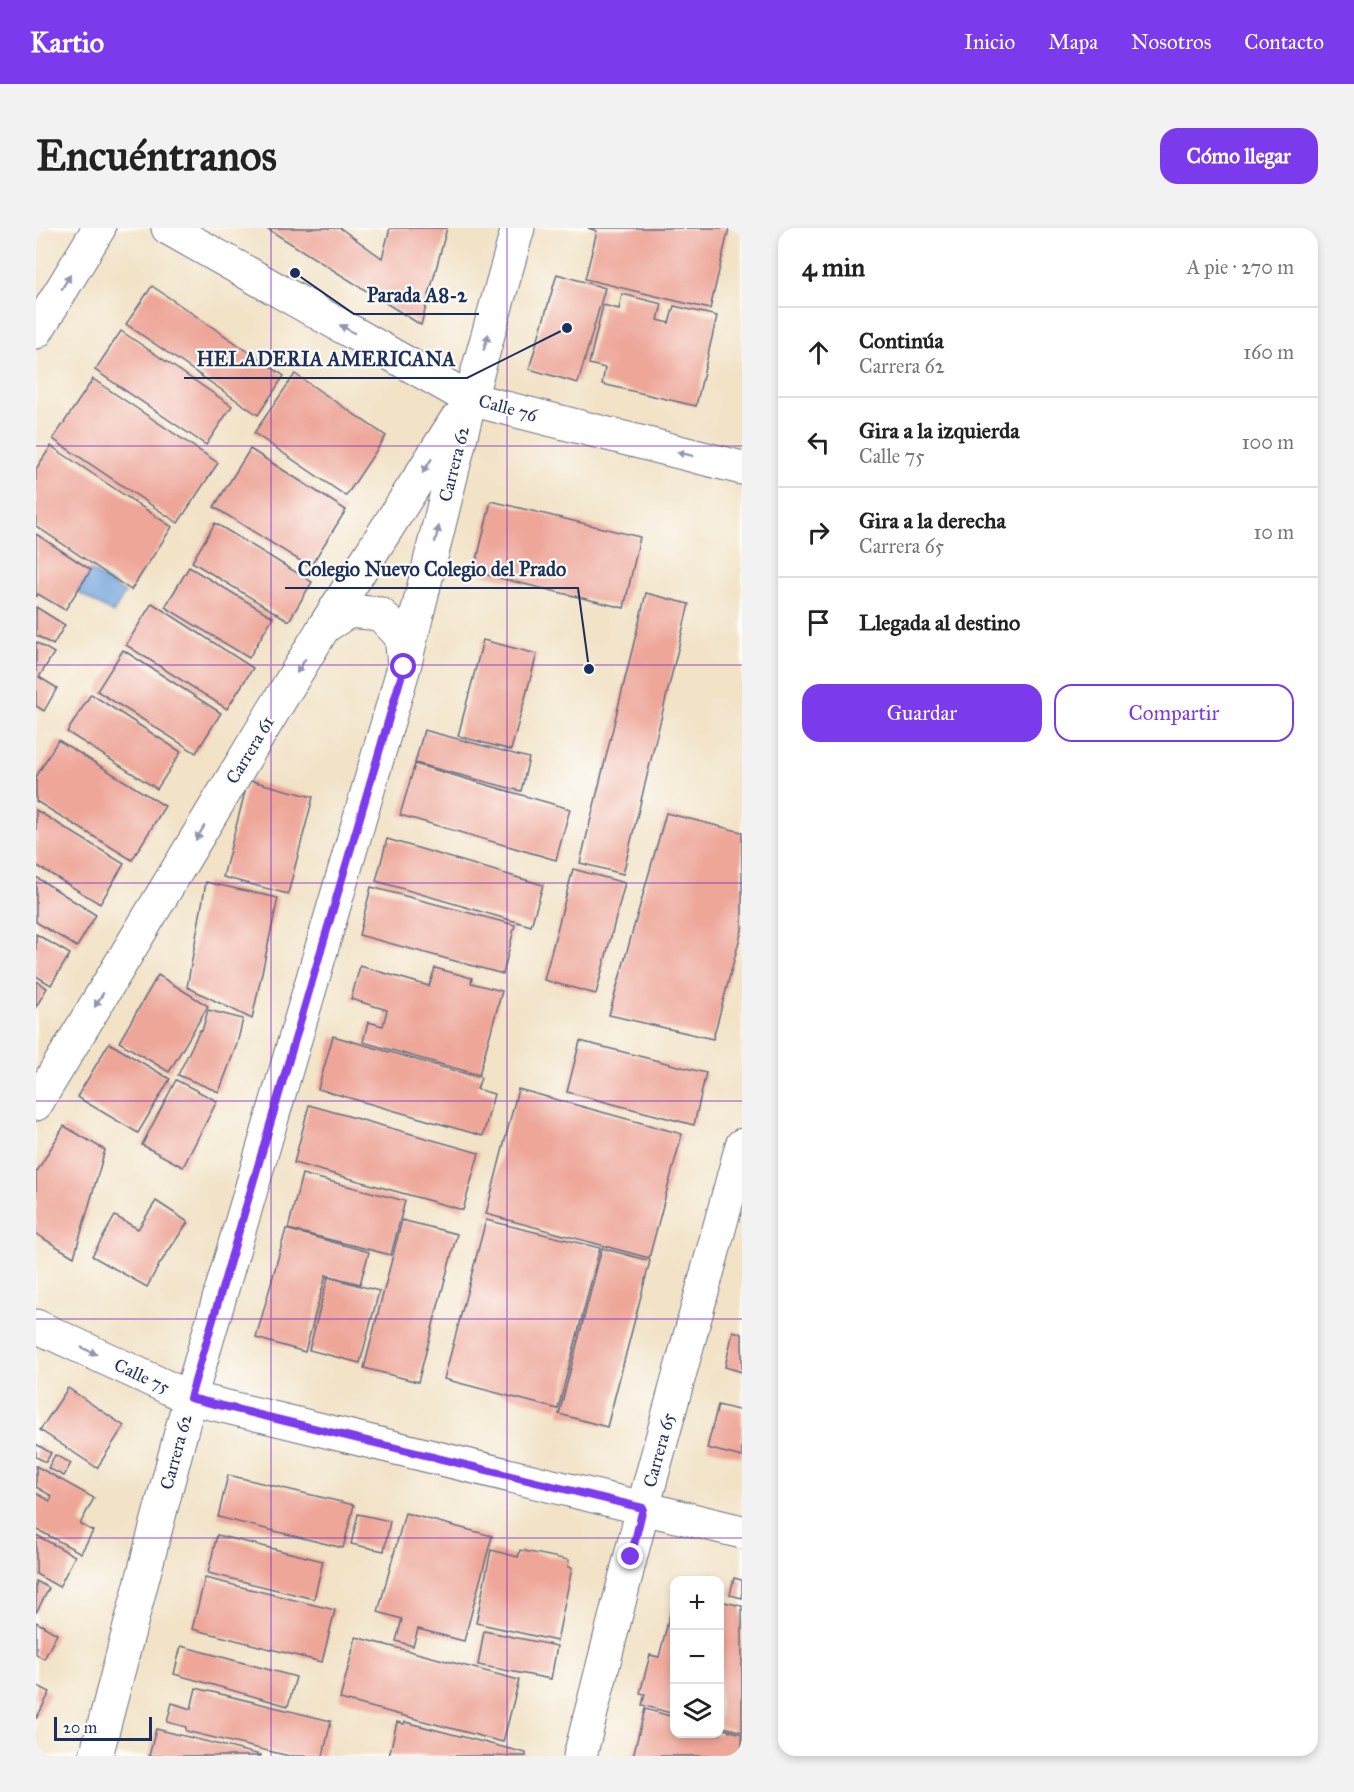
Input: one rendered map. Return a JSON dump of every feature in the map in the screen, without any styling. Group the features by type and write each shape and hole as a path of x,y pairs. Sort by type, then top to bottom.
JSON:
{"street":[{"path":"36,332 99,228"},
{"name":"Calle 76","path":"168,228 470,399 742,468"},
{"name":"Carrera 62","path":"96,1756 190,1398 404,667 470,399 518,228"},
{"name":"Carrera 61","path":"36,1104 324,627 470,399"},
{"name":"Carrera 62","path":"324,627 350,611 380,614 401,636 404,667"},
{"name":"Carrera 65","path":"580,1756 643,1508 742,1145"},
{"name":"Calle 75","path":"36,1326 190,1398 742,1532"}],"water":[{"path":"91,570 125,593 113,613 77,592"}],"building":[{"path":"266,228 340,228 382,258 390,228 447,228 421,325"},
{"path":"588,228 729,228 710,309 585,279 597,231"},
{"path":"557,274 605,288 578,383 529,369"},
{"path":"152,286 284,376 258,415 126,324"},
{"path":"622,294 662,304 658,320 669,323 674,306 717,316 696,406 602,384 605,368 589,364 603,305 619,309"},
{"path":"121,331 232,406 206,445 95,370"},
{"path":"295,374 386,436 346,496 254,433"},
{"path":"93,379 218,463 178,523 53,439"},
{"path":"51,446 172,527 131,590 36,526 36,469"},
{"path":"250,449 346,510 310,567 214,507"},
{"path":"491,501 640,537 624,608 474,572"},
{"path":"215,523 312,582 289,621 192,562"},
{"path":"36,534 91,570 65,610 38,594 36,597"},
{"path":"189,567 273,617 249,658 165,607"},
{"path":"646,593 689,604 623,874 580,863"},
{"path":"152,603 253,668 227,709 126,645"},
{"path":"36,607 65,625 53,645 36,635"},
{"path":"483,640 537,654 511,750 458,736"},
{"path":"36,642 54,653 39,677 57,688 44,711 36,706"},
{"path":"123,650 221,713 196,753 97,691"},
{"path":"91,694 181,752 157,789 67,732"},
{"path":"424,730 529,758 521,791 415,763"},
{"path":"58,740 165,806 132,860 36,801 36,777"},
{"path":"415,764 570,809 556,860 400,815"},
{"path":"248,780 313,797 288,894 223,877"},
{"path":"36,810 124,864 100,904 36,865"},
{"path":"666,813 742,832 742,930 713,1039 609,1015"},
{"path":"387,839 543,885 531,926 376,881"},
{"path":"573,869 625,883 596,994 544,980"},
{"path":"36,877 96,915 77,947 36,922"},
{"path":"206,882 278,898 252,1019 187,987"},
{"path":"371,887 515,925 503,974 359,935"},
{"path":"36,934 70,954 51,985 36,976"},
{"path":"360,966 429,986 435,968 472,978 471,983 502,991 479,1075 363,1042 368,1022 383,1026 387,1010 351,999"},
{"path":"158,975 208,1006 169,1072 119,1042"},
{"path":"36,981 47,988 36,1007"},
{"path":"208,1010 243,1019 237,1044 219,1092 178,1075 200,1030 202,1031"},
{"path":"333,1036 481,1078 477,1089 494,1094 483,1136 318,1089"},
{"path":"580,1041 706,1073 694,1125 567,1092"},
{"path":"109,1043 170,1079 138,1133 77,1097"},
{"path":"176,1080 217,1101 183,1167 142,1145"},
{"path":"518,1089 682,1134 649,1258 486,1214"},
{"path":"309,1105 479,1153 463,1210 294,1163"},
{"path":"64,1126 105,1150 74,1257 36,1234 36,1173"},
{"path":"302,1174 405,1201 391,1255 288,1229"},
{"path":"156,1201 188,1222 147,1287 92,1256 115,1216 138,1229"},
{"path":"402,1220 457,1234 418,1382 364,1368"},
{"path":"486,1220 600,1248 558,1409 444,1379"},
{"path":"286,1229 369,1252 360,1284 326,1275 305,1352 256,1338"},
{"path":"602,1248 650,1261 607,1427 559,1414"},
{"path":"328,1277 379,1291 360,1363 309,1350"},
{"path":"733,1331 742,1334 742,1372 725,1367"},
{"path":"68,1388 124,1426 97,1468 40,1430"},
{"path":"718,1405 742,1411 742,1457 707,1448"},
{"path":"36,1444 51,1453 46,1462 36,1457"},
{"path":"55,1455 71,1463 64,1476 48,1468"},
{"path":"36,1466 94,1498 80,1524 93,1531 81,1553 36,1529 36,1493 50,1501 52,1496 36,1487"},
{"path":"228,1475 354,1505 343,1548 218,1517"},
{"path":"405,1513 492,1536 464,1641 418,1629 413,1646 396,1641 402,1619 378,1612"},
{"path":"358,1514 390,1521 384,1551 351,1544"},
{"path":"36,1535 75,1556 59,1587 36,1574"},
{"path":"217,1535 323,1561 314,1599 208,1573"},
{"path":"491,1550 518,1557 520,1550 569,1560 568,1567 572,1568 557,1641 476,1623"},
{"path":"205,1578 335,1610 322,1662 192,1629"},
{"path":"734,1578 742,1580 742,1598 730,1595"},
{"path":"36,1581 49,1588 36,1613"},
{"path":"724,1602 742,1606 742,1732 724,1727"},
{"path":"670,1614 670,1713 642,1705 645,1694 640,1693 650,1655 659,1657"},
{"path":"36,1622 57,1634 44,1659 36,1654"},
{"path":"484,1631 557,1646 551,1679 478,1665"},
{"path":"356,1637 519,1680 503,1742 340,1699"},
{"path":"181,1646 296,1677 288,1706 174,1674"},
{"path":"36,1685 50,1692 36,1719"},
{"path":"196,1688 331,1721 323,1756 289,1756 186,1731 186,1727 167,1722 172,1703 191,1709"},
{"path":"645,1709 670,1716 670,1738 724,1738 724,1729 742,1734 740,1756 633,1756"},
{"path":"397,1722 404,1724 405,1722 526,1753 526,1756 389,1756"},
{"path":"156,1729 261,1755 261,1756 149,1756"}],"place":[{"name":"Parada A8-2","path":"295,273"},
{"name":"HELADERIA AMERICANA","path":"567,328"},
{"name":"Colegio Nuevo Colegio del Prado","path":"589,669"}],"route":[{"path":"404,667 190,1398 643,1508 631,1557"}]}
